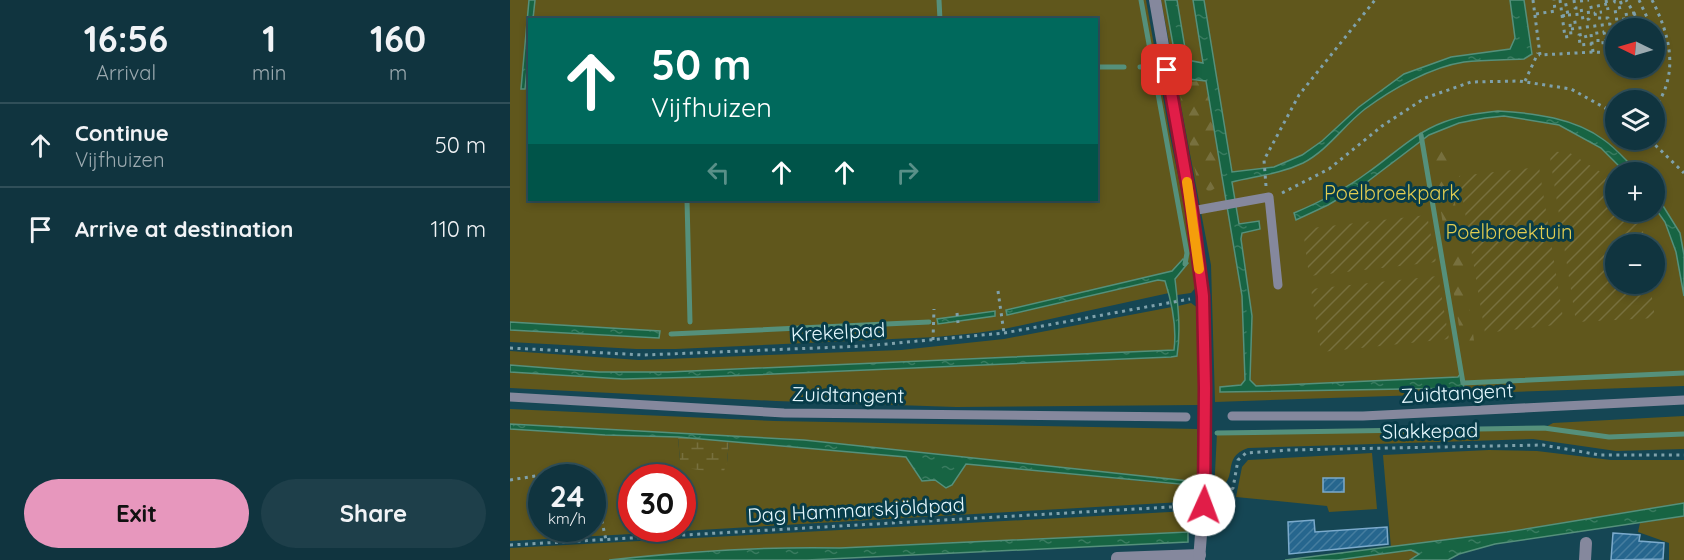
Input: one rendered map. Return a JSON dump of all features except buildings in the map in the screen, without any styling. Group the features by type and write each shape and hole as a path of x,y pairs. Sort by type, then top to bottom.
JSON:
{"street":[{"path":"1117,560 1117,558 1199,558 1205,496 1203,296 1192,211 1155,0"},
{"path":"1585,560 1586,543"}],"lane":[{"path":"1192,211 1269,197 1278,285"},
{"name":"Zuidtangent","path":"510,397 784,413 1186,417"},
{"name":"Zuidtangent","path":"1232,416 1363,416 1684,400"}],"path":[{"path":"1266,183 1264,160 1299,95 1374,0"},
{"path":"1533,0 1540,55 1605,53"},
{"path":"1536,14 1555,11 1554,0"},
{"path":"1560,0 1565,37 1571,36 1570,23 1577,22"},
{"path":"1565,0 1568,15"},
{"path":"1574,0 1575,8 1581,8 1583,20 1589,19 1588,8 1607,2 1608,10"},
{"path":"1580,1 1589,0"},
{"path":"1614,0 1615,2 1620,1 1622,7 1615,9 1616,18"},
{"path":"1626,0 1636,18"},
{"path":"1639,0 1647,18"},
{"path":"1652,0 1664,24 1671,52 1664,90"},
{"path":"1571,29 1610,24 1608,18 1596,18 1595,13 1602,12"},
{"path":"1623,18 1623,15 1634,13"},
{"path":"1562,16 1582,14"},
{"path":"1593,52 1591,34 1604,32 1605,37"},
{"path":"1586,38 1585,34 1579,35 1580,45 1592,45"},
{"path":"1598,39 1598,43 1605,42"},
{"path":"1524,82 1538,53"},
{"path":"1269,197 1285,192 1329,169 1382,126 1425,98 1471,82 1524,82 1571,89 1605,108"},
{"path":"1660,150 1684,173"},
{"path":"998,291 1004,333"},
{"name":"Krekelpad","path":"510,348 644,355 865,346 1004,333 1182,300"},
{"path":"933,341 934,309"},
{"path":"957,313 958,323"},
{"name":"Slakkepad","path":"1205,496 1227,494 1233,488 1238,460 1246,453 1289,450 1543,445 1600,455 1684,455"},
{"path":"510,480 528,477"},
{"name":"Dag Hammarskjöldpad","path":"606,540 1205,496"},
{"name":"Dag Hammarskjöldpad","path":"510,545 568,542"}],"green space":[{"path":"510,0 1146,0 1187,219 1197,286 1191,293 1177,295 1175,279 1188,264 1183,259 1173,271 1006,311 1008,315 1158,280 1165,281 1169,293 976,333 936,337 676,349 510,342 510,330 659,338 660,332 510,322"},
{"name":"Poelbroekpark","path":"1161,0 1684,0 1684,386 1215,402 1211,265"},
{"path":"1206,80 1223,183 1209,192 1197,180 1178,84"},
{"path":"1447,145 1476,355 1464,358 1431,148"},
{"name":"Poelbroektuin","path":"1549,151 1570,153 1605,175 1605,222 1642,222 1643,234 1605,234 1605,294 1651,294 1655,318 1576,322"},
{"name":"Poelbroektuin","path":"1539,167 1564,324 1485,333 1459,176"},
{"name":"Poelbroektuin","path":"1427,215 1436,262 1309,276 1303,229"},
{"name":"Poelbroektuin","path":"1438,276 1449,339 1321,352 1311,289"},
{"path":"1191,303 1198,308 1198,405 956,407 510,388 510,372 623,379 1171,357 1177,356 1178,350 1178,306"},
{"path":"1172,307 1176,334 1174,350 1160,352 668,372 599,372 510,365 510,351 639,360 901,350 1004,339"},
{"path":"510,409 775,421 1197,429 1199,501 696,530 696,464 618,464 618,535 606,535 606,464 528,464 528,540 510,541 510,429 678,437 680,460 727,462 729,441 906,457 922,481 935,480 952,485 966,464 1183,485 739,437 510,424"},
{"path":"1684,416 1684,449 1616,451 1533,439 1248,448 1234,457 1227,481 1214,492 1217,433 1544,428 1553,423"},
{"path":"678,437 729,441 723,474 696,470 696,464 684,464 680,460"},
{"path":"1489,450 1537,451 1611,460 1684,460 1684,503 1391,548 1383,455"},
{"path":"1372,453 1377,509 1329,512 1327,506 1236,497 1242,467 1248,460"},
{"path":"1188,511 1188,532 840,548 754,549 611,560 510,560 510,548 620,542 696,542 696,538"},
{"path":"1684,516 1684,560 1669,560 1669,543 1638,532 1640,523"},
{"path":"1411,550 1419,554 1410,560 1337,560"}],"water":[{"path":"529,0 535,0 533,18 528,18 528,60 525,89 521,89"},
{"path":"1165,0 1177,0 1187,60 1203,63 1193,0 1204,0 1232,172 1274,167 1302,155 1322,141 1359,107 1404,74 1451,57 1510,49 1515,38 1510,0 1524,0 1532,54 1524,59 1464,62 1425,74 1387,94 1365,109 1312,158 1294,167 1232,182 1239,224 1259,221 1260,229 1242,233 1241,239 1252,316 1250,380 1256,386 1458,377 1461,373 1464,388 1220,392 1220,387 1241,385 1245,380 1242,296 1206,81 1179,78"},
{"path":"1498,111 1526,113 1580,126 1605,141 1605,150 1617,150 1628,162 1615,162 1601,148 1559,125 1504,116 1485,118 1459,123 1429,135 1367,182 1328,205 1296,220 1294,213 1350,185 1423,132 1444,122"},
{"path":"1665,209 1680,233 1684,255 1684,296 1676,252 1665,222"},
{"path":"1183,259 1188,263 1175,279 1179,327 1177,356 623,379 510,372 510,365 599,372 668,372 1174,350 1173,315 1165,281 1158,280 1007,315 1006,310 1172,271"},
{"path":"995,311 995,316 938,324 937,319"},
{"path":"510,322 660,331 659,338 510,330"},
{"path":"510,424 804,440 1189,481 1190,485 966,464 952,485 946,488 935,480 922,481 906,457 678,437 510,429"},
{"path":"1684,503 1684,516 1495,544 1459,554 1448,560 1410,560 1419,554 1411,550 1337,560 1285,560 1507,532"},
{"path":"1188,532 1188,542 807,560 609,560 753,549 840,548"}],"waterway":[{"path":"939,0 940,18"},
{"path":"1141,0 1187,253 1185,264"},
{"path":"1140,67 1152,66"},
{"path":"1098,67 1124,67"},
{"path":"1421,135 1463,383 1684,373"},
{"path":"687,201 690,322"},
{"path":"671,334 929,322"},
{"path":"1217,433 1544,428 1609,437 1684,434"}],"slow traffic":[{"path":"1187,182 1199,269"}],"route":[{"path":"1167,70 1192,211 1203,296 1204,505"}]}
